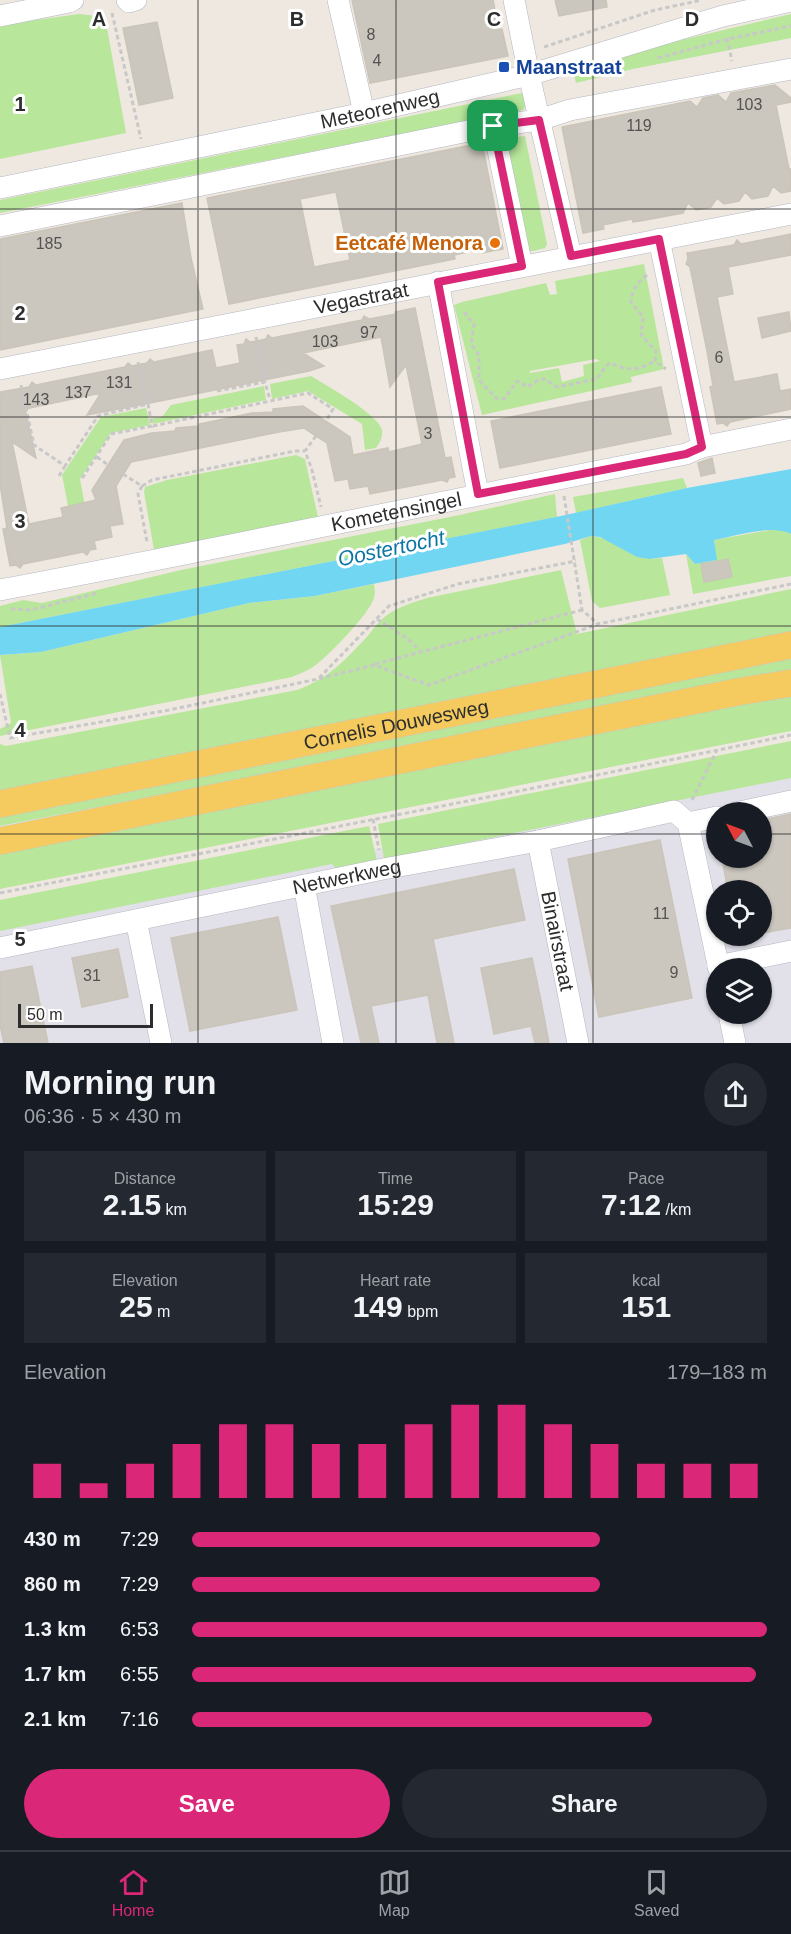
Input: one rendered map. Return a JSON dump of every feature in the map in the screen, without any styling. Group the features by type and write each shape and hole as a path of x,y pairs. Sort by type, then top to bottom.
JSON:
{"main road":[{"name":"Cornelis Douwesweg","path":"0,804 791,645"},
{"name":"Cornelis Douwesweg","path":"0,841 791,683"}],"street":[{"path":"119,6 136,0"},
{"path":"338,0 364,113"},
{"path":"514,0 571,256"},
{"path":"0,16 70,1"},
{"name":"Meteorenweg","path":"0,188 364,113 529,75 721,8 791,1"},
{"name":"Meteorenweg","path":"0,225 493,126 539,120 570,110 791,69"},
{"path":"493,126 522,266"},
{"name":"Vegastraat","path":"8,367 791,214"},
{"path":"659,239 702,447"},
{"path":"438,282 478,494"},
{"name":"Kometensingel","path":"0,590 151,562 478,494 686,454 702,447 791,429"},
{"path":"772,805 791,801"},
{"name":"Netwerkweg","path":"0,948 383,869 538,841 674,811 688,823"},
{"path":"706,819 688,823 717,958"},
{"name":"Binairstraat","path":"538,841 578,1043"},
{"path":"304,885 333,1043"},
{"path":"136,920 161,1043"},
{"path":"761,958 791,951"},
{"path":"731,1024 735,1043"}],"path":[{"path":"525,53 655,10 702,0"},
{"path":"119,6 145,158"},
{"path":"721,8 737,80"},
{"path":"651,60 728,39 791,26"},
{"path":"649,273 639,281 632,292 631,302 643,317 641,335 656,351 655,361"},
{"path":"459,305 474,324 471,344 479,356 479,380 496,398 504,399 517,381 528,387 544,379 557,387 597,379 610,363 628,370 643,368 655,361"},
{"path":"252,319 270,401"},
{"path":"134,342 152,426"},
{"path":"655,361 669,371"},
{"path":"8,367 34,445 65,466"},
{"path":"218,392 265,382"},
{"path":"81,480 111,434 308,393 333,409 326,421"},
{"path":"59,476 98,416 148,404"},
{"path":"305,451 316,436"},
{"path":"151,562 138,494 142,486 152,480 305,451"},
{"path":"305,451 312,470 325,526"},
{"path":"97,457 108,465"},
{"path":"123,474 142,486"},
{"path":"567,514 582,610 598,624"},
{"path":"318,680 389,606 458,584 576,561"},
{"path":"374,665 429,685 598,624 791,584"},
{"path":"0,694 10,738 170,710 318,680 582,610"},
{"path":"377,619 408,639 421,652"},
{"path":"0,893 791,735"},
{"path":"688,823 692,799 717,750"},
{"path":"373,819 383,869"}],"shaded area":[{"path":"791,765 791,1043 0,1043 0,925"}],"green space":[{"path":"79,14 105,17 126,133 0,159 0,25"},
{"path":"791,14 791,38 633,69 576,83 574,74 660,45"},
{"path":"522,93 527,103 523,110 0,213 0,200"},
{"path":"525,136 547,244 545,248 533,251 526,251 503,139"},
{"path":"644,264 664,369 631,377 632,382 482,415 454,305 546,283 550,295 557,294 555,281","holes":["596,359 600,361 583,365 584,376 562,382 559,368 530,373 530,371"]},
{"path":"311,376 351,401 378,423 382,435 376,448 365,450 362,424 308,391 272,399 270,384"},
{"path":"264,386 266,400 153,424 152,418 162,417 171,405"},
{"path":"146,408 150,425 111,433 80,479 85,506 68,506 62,475 101,417"},
{"path":"296,455 305,459 318,517 154,550 145,487 167,480"},
{"path":"683,478 687,488 576,513 573,497"},
{"path":"555,494 557,517 0,627 0,606 23,600 42,603 181,570"},
{"path":"770,530 784,530 791,534 791,576 693,594 686,554 695,564 716,560 714,540"},
{"path":"591,536 609,541 641,557 662,558 670,595 600,608 592,601 580,540"},
{"path":"561,570 577,634 791,589 791,635 0,794 0,744 6,746 297,690 332,671 381,620 403,606 427,598"},
{"path":"374,584 375,590 371,605 349,633 314,666 292,677 0,736 0,729 11,723 0,655 41,652 249,603 315,596"},
{"path":"791,655 791,672 0,826 0,817"},
{"path":"791,690 791,731 0,889 0,851"},
{"path":"791,741 791,778 384,859 378,824"},
{"path":"369,826 377,861 336,869 332,864 0,931 0,900"}],"water":[{"path":"791,469 791,534 764,530 714,540 717,560 695,564 686,554 650,559 637,557 600,537 591,536 565,544 315,596 249,603 41,652 0,655 0,627"}],"building":[{"path":"352,0 493,0 499,30 502,29 508,56 370,83"},
{"path":"555,0 606,0 607,7 559,16"},
{"path":"157,22 173,98 139,105 123,28"},
{"path":"775,85 791,98 791,102 776,105 789,169 791,169 791,191 781,193 773,186 768,196 752,199 745,192 739,201 724,204 717,198 711,207 696,210 688,203 683,213 633,222 632,219 603,225 604,229 583,233 562,127 690,101 697,107 703,98 718,95 726,102 731,93"},
{"path":"482,143 503,249 482,253 481,249 454,255 455,259 229,304 207,198","holes":["336,192 350,260 314,267 300,199"]},
{"path":"182,203 191,258 203,309 0,350 0,239"},
{"path":"791,234 791,255 728,267 733,294 717,297 734,382 777,374 780,391 791,389 791,409 730,422 727,426 723,423 717,424 710,387 713,386 707,351 690,267 686,264 687,253 734,245 737,240 741,244"},
{"path":"415,308 445,458 451,457 455,477 449,478 447,482 442,480 370,494 368,486 350,489 348,479 335,481 327,443 304,428 279,432 131,462 116,486 123,524 110,526 112,537 94,541 96,549 90,550 87,555 83,552 23,564 20,568 16,565 10,566 3,529 7,528 0,484 0,392 29,387 32,382 36,385 125,367 128,363 132,366 147,363 150,359 154,362 212,350 216,368 240,363 237,345 244,344 246,339 250,342 257,341 266,339 268,335 272,338 362,320 364,316 369,319 396,314 395,312","holes":["381,337 390,387 406,365 422,444 389,452 388,448 353,455 350,437 303,406 273,409 273,412 252,413 199,424 199,426 176,428 175,431 152,433 124,440 92,490 96,500 61,508 63,517 29,524 12,442 36,458 25,409 101,393 87,415 309,371 324,366 303,353"]},
{"path":"789,312 791,331 762,338 758,318"},
{"path":"661,387 671,434 500,468 491,421"},
{"path":"712,458 715,473 701,476 698,463"},
{"path":"728,559 732,577 704,582 701,564"},
{"path":"791,814 791,928 772,931 772,880 726,880 724,868 772,868 772,818"},
{"path":"660,840 692,998 599,1017 568,859"},
{"path":"514,869 525,920 433,939 454,1043 437,1043 428,995 371,1006 379,1043 361,1043 331,906"},
{"path":"278,917 297,1010 190,1031 171,938"},
{"path":"118,949 128,997 82,1007 72,958"},
{"path":"532,958 549,1043 535,1043 531,1026 494,1034 481,968"},
{"path":"32,966 48,1043 4,1043 0,1025 0,972"}],"place":[{"name":"Maanstraat","path":"504,67"},
{"name":"Eetcafé Menora","path":"495,243"}],"route":[{"path":"539,120 571,256 659,239 702,447 686,454 478,494 438,282 522,266 493,126 539,120"}],"water label":[{"name":"Oostertocht","path":"391,548"}]}
